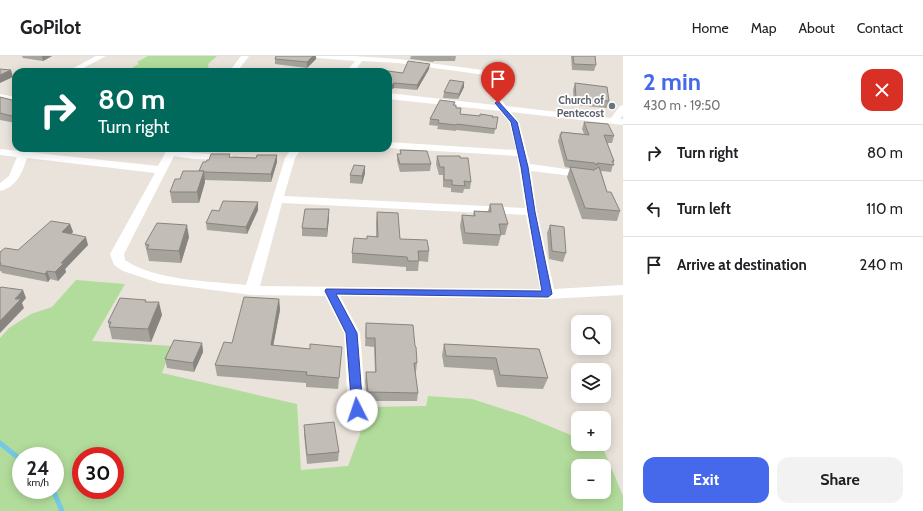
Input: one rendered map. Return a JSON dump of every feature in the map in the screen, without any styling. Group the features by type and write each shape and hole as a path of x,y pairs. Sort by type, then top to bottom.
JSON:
{"street":[{"path":"78,68 102,56"},
{"path":"236,68 245,56"},
{"path":"318,56 360,59 399,59 503,75 505,83 497,97 498,103 514,122 525,167 531,212 548,294"},
{"path":"353,68 360,59"},
{"path":"0,96 12,99"},
{"path":"392,96 619,122 623,108"},
{"path":"392,145 521,153"},
{"path":"0,152 161,170"},
{"path":"170,152 117,254 119,262 128,268 160,279 252,290 548,294 623,290"},
{"path":"178,152 193,156 240,158"},
{"path":"0,188 14,178 24,155"},
{"path":"252,290 289,155"},
{"path":"525,167 591,175"},
{"path":"276,199 531,212"},
{"path":"330,291 352,333 357,410"}],"green space":[{"path":"148,56 217,56 208,64 209,68 132,68 139,64 137,62"},
{"path":"76,280 125,284 92,341 172,346 162,373 297,404 301,470 348,466 370,407 426,406 428,396 472,399 525,416 571,435 571,451 604,451 608,459 571,459 571,499 611,499 611,467 623,496 623,511 0,511 0,338 9,328 31,314 52,307"}],"building":[{"path":"276,56 313,56 307,62 275,59"},
{"path":"573,56 595,56 596,65 574,64"},
{"path":"408,61 430,64 417,85 394,83 392,84 392,72 403,73"},
{"path":"0,69 11,70 0,75"},
{"path":"450,80 464,82 459,94 444,92"},
{"path":"575,83 607,87 609,101 576,98"},
{"path":"0,97 12,100 12,116 0,113"},
{"path":"440,100 455,102 453,105 456,105 456,108 461,108 460,114 480,116 480,114 498,117 496,129 438,123 439,120 430,119"},
{"path":"584,122 608,124 614,136 604,135 614,161 612,161 614,165 597,163 597,165 594,163 567,160 560,134 562,134 561,132 589,135"},
{"path":"400,150 427,151 431,164 400,164 397,154 401,154"},
{"path":"211,154 230,154 229,157 256,158 257,155 277,155 271,174 199,171 203,162 209,160"},
{"path":"437,156 460,156 460,158 468,158 471,182 464,181 465,186 452,185 452,180 444,180 444,167 440,167"},
{"path":"354,165 365,166 362,176 350,175"},
{"path":"570,167 594,170 599,167 607,192 611,192 620,211 585,208"},
{"path":"183,171 204,171 197,192 170,192 175,179 180,179"},
{"path":"223,201 258,202 246,227 206,223 212,210 219,211"},
{"path":"490,204 502,204 508,224 499,224 501,235 465,233 462,215 475,216 474,211 491,212"},
{"path":"305,209 329,209 327,229 302,228"},
{"path":"377,212 398,213 400,239 427,240 429,251 418,251 419,261 408,261 407,257 352,253 354,238 367,239 367,236 378,237"},
{"path":"51,221 70,224 62,232 86,237 61,263 64,263 55,272 47,271 45,274 0,265 0,252 5,248 18,250"},
{"path":"157,223 187,225 179,251 147,249 149,245 145,244"},
{"path":"550,225 564,227 566,253 552,251"},
{"path":"0,288 23,290 15,299 21,299 0,321"},
{"path":"244,297 279,299 271,345 310,349 310,344 342,347 339,378 306,375 307,372 215,365 224,342 232,343"},
{"path":"120,298 146,300 145,302 159,302 148,329 109,327 111,322 108,322"},
{"path":"366,323 413,325 417,363 414,363 418,393 368,392 366,372 376,372 375,338 366,338"},
{"path":"174,340 202,343 193,363 165,359"},
{"path":"444,344 539,349 548,378 500,375 496,358 446,356"},
{"path":"334,422 339,452 307,455 304,425"}],"waterway":[{"path":"0,443 12,453"},
{"path":"57,499 62,511"}],"place":[{"name":"Church of Pentecost","path":"612,106"}],"route":[{"path":"357,410 352,333 330,291 548,294 531,212 525,167 514,122 498,103"}]}
